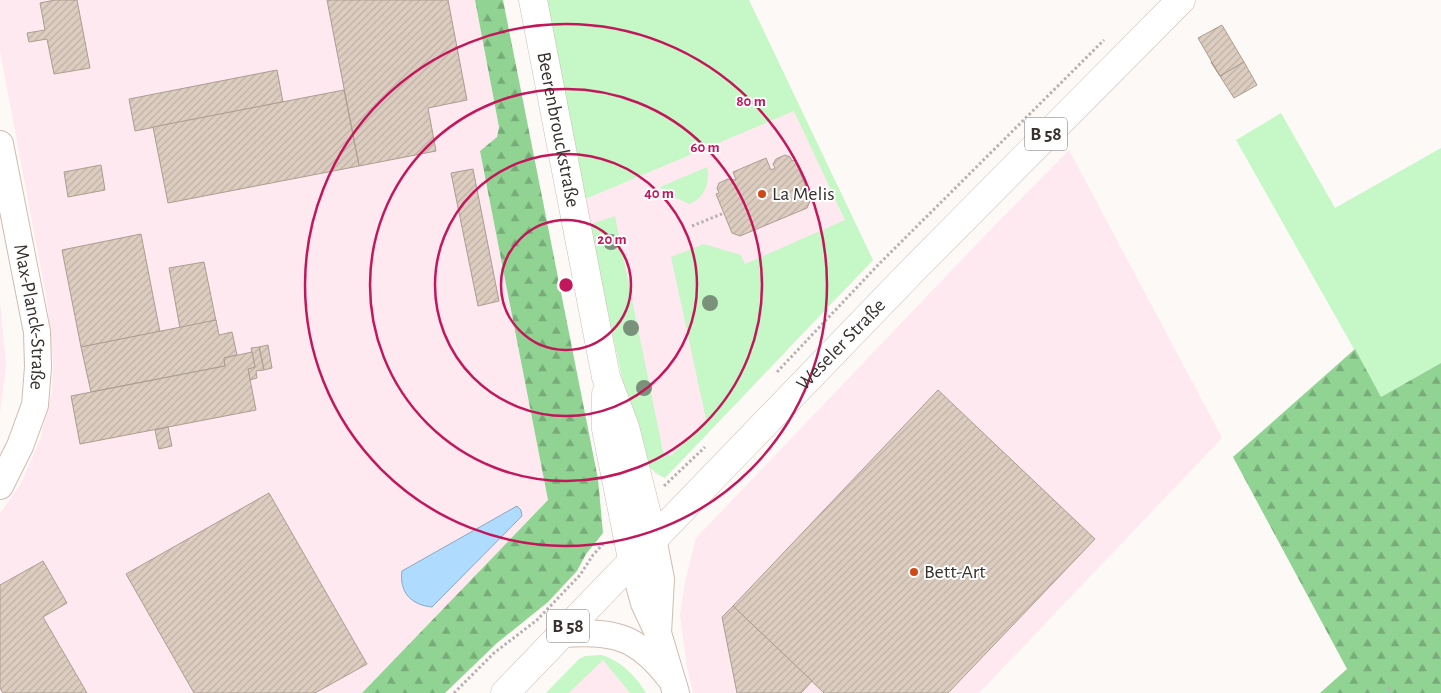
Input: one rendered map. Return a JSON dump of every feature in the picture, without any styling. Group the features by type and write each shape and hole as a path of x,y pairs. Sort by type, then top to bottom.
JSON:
{"main road":[{"name":"Beerenbrouckstraße","path":"533,0 606,377 625,427 646,503 653,538"},
{"name":"Weseler Straße","path":"505,693 632,559 1048,132 1181,0"},
{"name":"Beerenbrouckstraße","path":"606,377 606,430 632,559"}],"street":[{"name":"Max-Planck-Straße","path":"0,144 37,332 38,367 35,405 20,446 0,486"},
{"path":"653,538 661,579 658,633"},
{"path":"632,559 644,603 658,633 674,688"},
{"path":"560,634 604,632 628,640 659,664 674,688"}],"path":[{"path":"775,374 878,265 1107,37"},
{"path":"692,226 724,213"},
{"path":"646,503 707,445"},
{"path":"454,693 494,653 537,620 580,575 593,555 624,523"},
{"path":"1389,687 1390,693"}],"shaded area":[{"path":"0,0 475,0 499,127 497,137 480,151 548,500 362,693 0,693 0,513 20,485 40,440 52,389 53,364 47,301 0,51"},
{"path":"800,108 873,260 665,478 654,473 583,200"},
{"path":"1069,150 1222,438 979,693 693,693 687,668 680,615 685,582 696,538"},
{"path":"0,301 6,366 0,413"},
{"path":"603,659 630,693 569,693"}],"green space":[{"path":"475,0 503,0 598,479 603,533 586,554 577,571 548,602 497,643 445,693 362,693 548,500 480,151 497,137 499,127"},
{"path":"544,0 749,0 873,260 665,478 648,466 637,448 590,229 594,223 615,216 664,456 672,455 706,419 671,257 704,244 741,255 745,264 845,220 794,111 583,200"},
{"path":"1281,113 1335,208 1441,148 1441,363 1381,397 1236,140"},
{"path":"707,167 708,179 703,194 689,204 666,193 660,187"},
{"path":"1355,349 1381,397 1441,363 1441,693 1320,693 1347,669 1233,457"},
{"path":"601,655 608,657 627,669 646,693 630,693 603,660 569,693 546,693 579,659 585,656"}],"water":[{"path":"517,506 521,510 522,516 432,607 418,603 408,596 402,585 402,571"}],"building":[{"path":"55,0 77,0 90,68 54,74 47,39 29,42 27,33 45,30 40,3"},
{"path":"327,0 448,0 467,100 428,108 436,151 359,166"},
{"path":"1222,25 1244,62 1220,76 1198,38"},
{"path":"1211,62 1220,76 1244,62 1257,85 1234,98"},
{"path":"277,70 283,102 135,131 129,99"},
{"path":"344,90 359,166 168,203 153,127"},
{"path":"785,155 790,157 792,161 795,160 811,199 807,208 740,236 732,233 716,194 719,193 717,188 719,183 728,179 736,180 733,172 766,158 771,170 775,168 773,164 776,159"},
{"path":"101,165 105,190 68,197 64,172"},
{"path":"473,169 499,301 478,306 451,173"},
{"path":"141,234 160,332 81,347 62,250"},
{"path":"204,262 216,321 180,328 169,268"},
{"path":"216,320 219,335 232,332 237,355 224,358 225,366 91,392 81,347"},
{"path":"268,345 272,368 264,370 259,347"},
{"path":"259,347 264,370 256,371 257,378 250,380 248,369 255,367 251,348"},
{"path":"252,352 255,367 248,369 256,410 80,444 71,396 225,366 224,358"},
{"name":"Bett-Art","path":"938,390 1095,539 948,693 824,693 733,606"},
{"path":"168,427 172,446 159,449 155,430"},
{"path":"269,493 367,664 315,693 194,693 126,574"},
{"path":"43,561 67,603 43,617 87,693 3,693 0,688 0,585"},
{"path":"733,606 812,681 801,693 737,693 722,617"}],"place":[{"name":"La Melis","path":"762,194"},
{"name":"Bett-Art","path":"914,572"}]}
